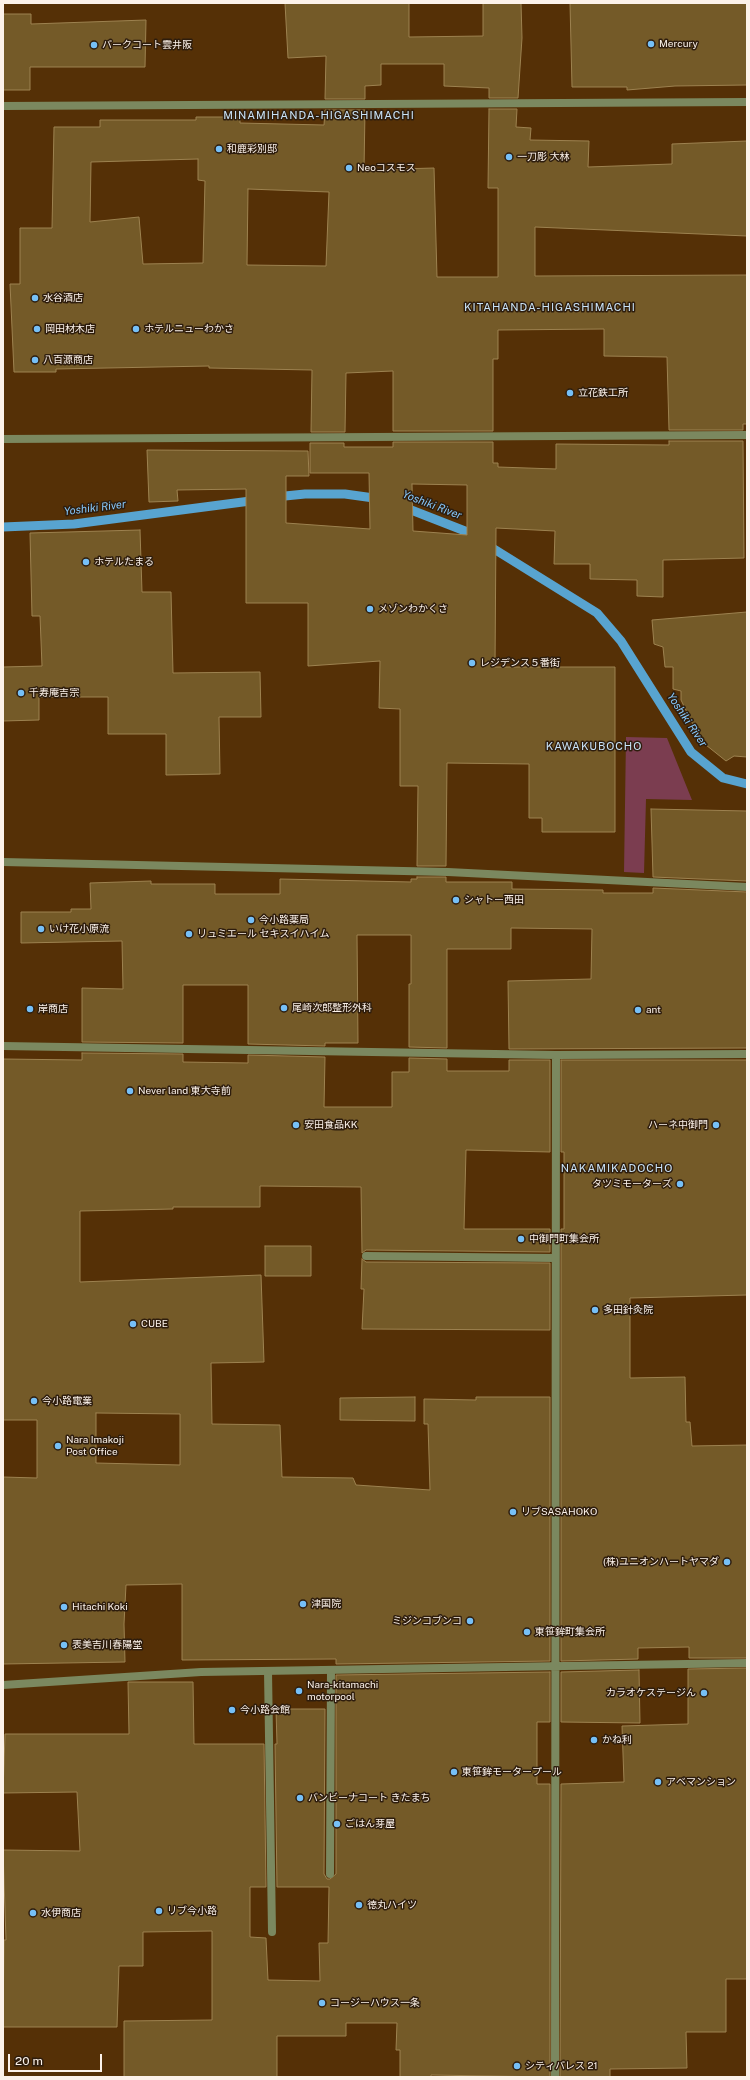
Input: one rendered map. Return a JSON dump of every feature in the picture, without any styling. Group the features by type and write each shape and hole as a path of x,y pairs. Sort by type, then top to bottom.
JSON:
{"street":[{"path":"3,106 747,102"},
{"path":"3,439 747,435"},
{"path":"3,862 448,872 747,887"},
{"path":"3,1046 556,1055 747,1054"},
{"path":"555,2077 554,1666 556,1055"},
{"path":"366,1256 555,1258"},
{"path":"3,1685 201,1672 747,1663"},
{"path":"330,1874 331,1670"},
{"path":"268,1671 272,1932"}],"shaded area":[{"path":"626,737 667,738 692,800 646,799 644,873 624,872"}],"building":[{"path":"285,3 409,3 409,37 483,36 483,3 521,3 522,38 518,98 489,98 489,88 444,86 444,64 381,64 381,85 365,86 365,99 325,99 326,56 288,58"},
{"path":"570,3 747,3 747,85 675,86 627,90 627,87 572,87"},
{"name":"パークコート雲井阪","path":"3,14 31,14 31,24 146,20 145,67 30,67 30,90 3,90"},
{"path":"489,109 517,109 516,127 531,128 530,140 589,141 588,167 672,164 672,144 747,141 747,236 535,227 535,276 747,275 747,424 743,424 743,430 669,430 667,357 604,356 604,329 498,330 498,359 493,359 493,431 393,431 393,371 346,373 345,432 311,432 312,370 209,368 209,366 56,369 56,372 14,372 10,284 20,284 20,228 52,228 54,127 100,127 100,120 196,120 196,117 240,117 240,123 324,125 325,110 365,110 364,170 434,168 437,277 498,277 498,188 488,188","holes":["198,159 198,180 205,181 203,263 143,264 139,217 90,222 91,162","248,189 329,192 326,266 247,265"]},
{"path":"669,441 743,441 744,558 663,560 663,597 637,596 637,580 590,579 590,564 554,564 555,531 496,528 495,667 615,667 615,832 542,832 542,818 529,818 529,764 447,763 446,866 417,866 418,786 400,786 400,709 379,708 380,661 308,666 308,603 246,603 246,489 177,490 178,501 149,502 147,450 308,451 309,476 286,476 286,523 370,529 369,473 310,473 310,443 344,443 344,447 393,447 393,442 493,442 493,463 498,463 498,467 556,469 556,444 669,445","holes":["412,484 467,485 467,535 413,531"]},
{"path":"140,530 142,592 171,592 173,673 260,672 261,717 219,717 220,774 166,775 166,734 108,734 108,697 39,697 39,720 3,721 3,667 42,666 40,616 32,616 30,533"},
{"path":"747,612 747,757 734,756 726,761 701,741 681,700 681,691 673,689 673,667 665,667 663,647 654,644 652,620"},
{"path":"651,809 747,811 747,881 653,877"},
{"path":"417,877 446,877 446,882 512,882 512,889 603,890 603,893 653,893 653,888 747,892 747,1048 509,1049 508,981 591,979 592,929 511,928 511,949 447,949 447,1048 409,1047 411,935 357,935 358,1043 325,1043 325,1046 248,1044 248,985 183,985 183,1043 82,1042 82,988 123,989 122,941 21,943 21,912 71,912 71,909 91,909 90,883 151,881 151,884 215,884 215,894 280,894 280,879 411,882 411,879 417,879"},
{"path":"82,1053 183,1054 183,1062 248,1063 248,1055 325,1057 324,1107 392,1107 392,1072 409,1072 409,1058 447,1059 447,1071 509,1071 509,1060 550,1060 550,1152 466,1150 464,1229 550,1229 550,1252 366,1250 362,1253 361,1187 260,1186 260,1207 173,1207 173,1209 80,1211 80,1282 261,1275 264,1362 211,1363 212,1424 280,1425 282,1477 353,1478 356,1485 430,1490 428,1424 424,1424 424,1399 476,1400 476,1397 550,1397 550,1661 336,1664 336,1659 182,1660 182,1584 126,1585 124,1624 125,1662 3,1664 3,1477 37,1478 37,1420 3,1420 3,1059 82,1060","holes":["96,1413 180,1414 180,1465 96,1463"]},
{"path":"561,1060 747,1060 747,1295 630,1298 630,1378 685,1377 686,1422 690,1422 692,1446 747,1445 747,1658 689,1658 689,1647 638,1648 638,1659 561,1661 561,1229 564,1229 564,1152 561,1152"},
{"path":"265,1246 311,1246 311,1276 265,1276"},
{"path":"362,1259 366,1262 550,1263 550,1330 362,1329 364,1289 361,1289"},
{"path":"415,1397 415,1421 340,1420 340,1398"},
{"path":"747,1668 747,1979 726,1979 726,2032 686,2032 687,2068 610,2069 610,2077 560,2077 561,1784 624,1782 622,1726 688,1724 688,1669"},
{"path":"639,1670 640,1723 561,1722 561,1672"},
{"path":"550,1672 550,1722 537,1722 537,1784 550,1784 550,2077 431,2075 431,2077 400,2077 400,2050 396,2050 397,2023 346,2023 346,2036 277,2036 277,2077 124,2077 124,2021 212,2020 212,1931 143,1932 143,1966 119,1966 117,2027 3,2027 4,1940 6,1940 3,1850 80,1851 77,1792 3,1793 5,1734 129,1734 128,1682 193,1682 194,1744 264,1744 266,1887 250,1887 250,1937 266,1938 268,1980 320,1981 319,1943 328,1943 329,1887 277,1887 276,1709 325,1709 324,1874 327,1879 330,1879 336,1874 336,1675"}],"waterway":[{"name":"Yoshiki River","path":"275,497 305,494 345,494 381,499"},
{"name":"Yoshiki River","path":"3,527 74,524 258,500"},
{"name":"Yoshiki River","path":"401,506 465,531 597,613 621,641 691,752 723,778 747,784"}],"place":[{"name":"Mercury","path":"651,44"},
{"name":"パークコート雲井阪","path":"94,45"},
{"name":"和鹿彩別邸","path":"219,149"},
{"name":"一刀彫 大林","path":"509,157"},
{"name":"Neoコスモス","path":"349,168"},
{"name":"水谷酒店","path":"35,298"},
{"name":"岡田材木店","path":"37,329"},
{"name":"ホテルニューわかさ","path":"136,329"},
{"name":"八百源商店","path":"35,360"},
{"name":"立花鉄工所","path":"570,393"},
{"name":"ホテルたまる","path":"86,562"},
{"name":"メゾンわかくさ","path":"370,609"},
{"name":"レジデンス５番街","path":"472,663"},
{"name":"千寿庵吉宗","path":"21,693"},
{"name":"シャトー西田","path":"456,900"},
{"name":"今小路薬局","path":"251,920"},
{"name":"いけ花小原流","path":"41,929"},
{"name":"リュミエール セキスイハイム","path":"189,934"},
{"name":"尾崎次郎整形外科","path":"284,1008"},
{"name":"岸商店","path":"30,1009"},
{"name":"ant","path":"638,1010"},
{"name":"Never land 東大寺前","path":"130,1091"},
{"name":"安田食品KK","path":"296,1125"},
{"name":"ハーネ中御門","path":"716,1125"},
{"name":"タツミモーターズ","path":"680,1184"},
{"name":"中御門町集会所","path":"521,1239"},
{"name":"多田針灸院","path":"595,1310"},
{"name":"CUBE","path":"133,1324"},
{"name":"今小路電業","path":"34,1401"},
{"name":"Nara Imakoji Post Office","path":"58,1446"},
{"name":"リブSASAHOKO","path":"513,1512"},
{"name":"(株)ユニオンハートヤマダ","path":"727,1562"},
{"name":"津国院","path":"303,1604"},
{"name":"Hitachi Koki","path":"64,1607"},
{"name":"ミジンコブンコ","path":"470,1621"},
{"name":"東笹鉾町集会所","path":"527,1632"},
{"name":"表美吉川春陽堂","path":"64,1645"},
{"name":"Nara-kitamachi motorpool","path":"299,1691"},
{"name":"カラオケステージん","path":"704,1693"},
{"name":"今小路会館","path":"232,1710"},
{"name":"かね利","path":"594,1740"},
{"name":"東笹鉾モータープール","path":"454,1772"},
{"name":"アベマンション","path":"658,1782"},
{"name":"バンビーナコート きたまち","path":"300,1798"},
{"name":"ごはん芽屋","path":"337,1824"},
{"name":"徳丸ハイツ","path":"359,1905"},
{"name":"リブ今小路","path":"159,1911"},
{"name":"水伊商店","path":"33,1913"},
{"name":"コージーハウス一条","path":"322,2003"},
{"name":"シティパレス 21","path":"517,2066"}],"district":[{"name":"MINAMIHANDA-HIGASHIMACHI","path":"319,116"},
{"name":"KITAHANDA-HIGASHIMACHI","path":"550,308"},
{"name":"KAWAKUBOCHO","path":"594,747"},
{"name":"NAKAMIKADOCHO","path":"617,1169"}]}
